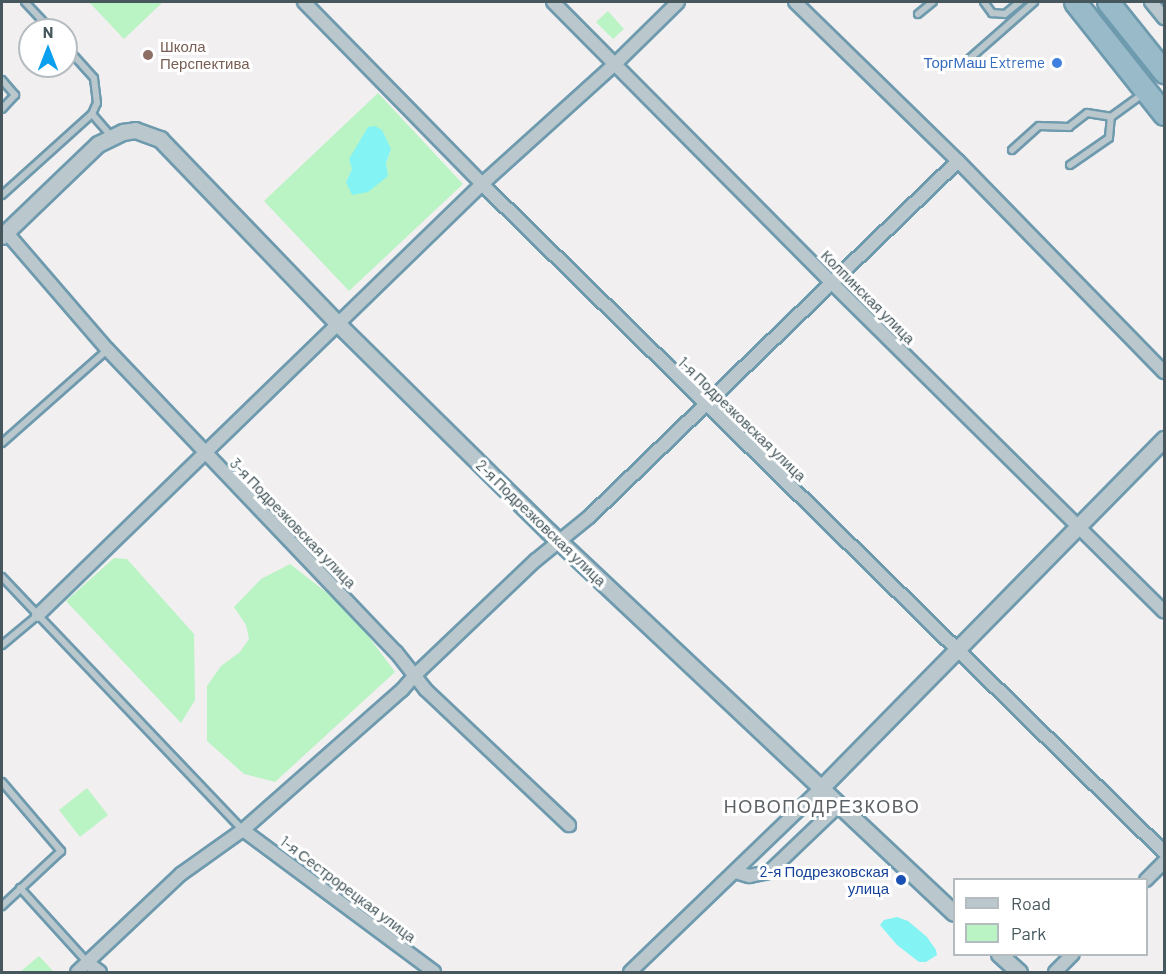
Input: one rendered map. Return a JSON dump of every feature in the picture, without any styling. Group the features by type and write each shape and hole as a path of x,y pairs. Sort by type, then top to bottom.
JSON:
{"highway":[{"path":"1075,2 1164,114"},
{"path":"1108,2 1164,72"}],"street":[{"name":"1-я Подрезковская улица","path":"304,2 482,184 1164,852"},
{"name":"Колпинская улица","path":"553,2 1164,612"},
{"path":"38,615 204,451 482,184 615,64 678,2"},
{"path":"795,2 958,161 1164,372"},
{"path":"1151,2 1164,18"},
{"name":"2-я Подрезковская улица","path":"111,136 135,130 160,139 337,323 559,542 953,912"},
{"path":"4,234 98,144 111,136"},
{"path":"77,972 181,874 243,830 402,690 414,676 589,517 958,161"},
{"name":"3-я Подрезковская улица","path":"4,234 107,349 396,652 426,690 568,825"},
{"path":"630,972 820,789 957,647 1164,440"},
{"path":"735,872 750,876 769,872 839,805"},
{"name":"1-я Сестрорецкая улица","path":"243,830 434,972"},
{"path":"1148,878 1164,862"},
{"path":"1001,956 1019,972"},
{"path":"1055,972 1071,956"},
{"path":"87,963 100,972"}],"lane":[{"path":"25,2 40,18"},
{"path":"918,14 933,2"},
{"path":"984,2 992,13 1005,14 1020,2"},
{"path":"968,60 1034,2"},
{"path":"2,195 92,114 97,103 94,78 78,60"},
{"path":"2,80 15,95 2,109"},
{"path":"1012,150 1039,126 1069,127 1087,113 1112,117 1146,92"},
{"path":"92,114 111,136"},
{"path":"1070,165 1109,138 1112,117"},
{"path":"2,443 107,349"},
{"path":"2,577 243,830"},
{"path":"2,645 38,615"},
{"path":"2,782 61,851 2,906"},
{"path":"20,888 87,963"}],"green space":[{"path":"89,2 163,2 124,39"},
{"path":"608,11 624,29 613,39 596,22"},
{"path":"378,93 463,184 349,291 264,201","holes":["391,149 386,163 346,182 352,169"]},
{"path":"114,558 127,559 194,634 195,700 181,723 66,601"},
{"path":"290,564 326,592 363,629 395,672 275,782 244,774 207,741 207,686 221,666 240,652 249,639 246,625 234,607 261,579"},
{"path":"87,788 108,815 80,837 59,810"},
{"path":"39,956 54,972 20,972"}],"water":[{"path":"375,126 382,130 391,149 386,163 388,176 368,192 352,195 346,182 352,169 349,159 368,127"},
{"path":"897,917 908,921 927,937 937,955 926,962 919,962 897,945 880,925 884,920"}],"place":[{"name":"Школа Перспектива","path":"148,55"},
{"name":"ТоргМаш Extreme","path":"1057,63"},
{"name":"2-я Подрезковская улица","path":"901,880"}],"district":[{"name":"НОВОПОДРЕЗКОВО","path":"822,806"}]}
